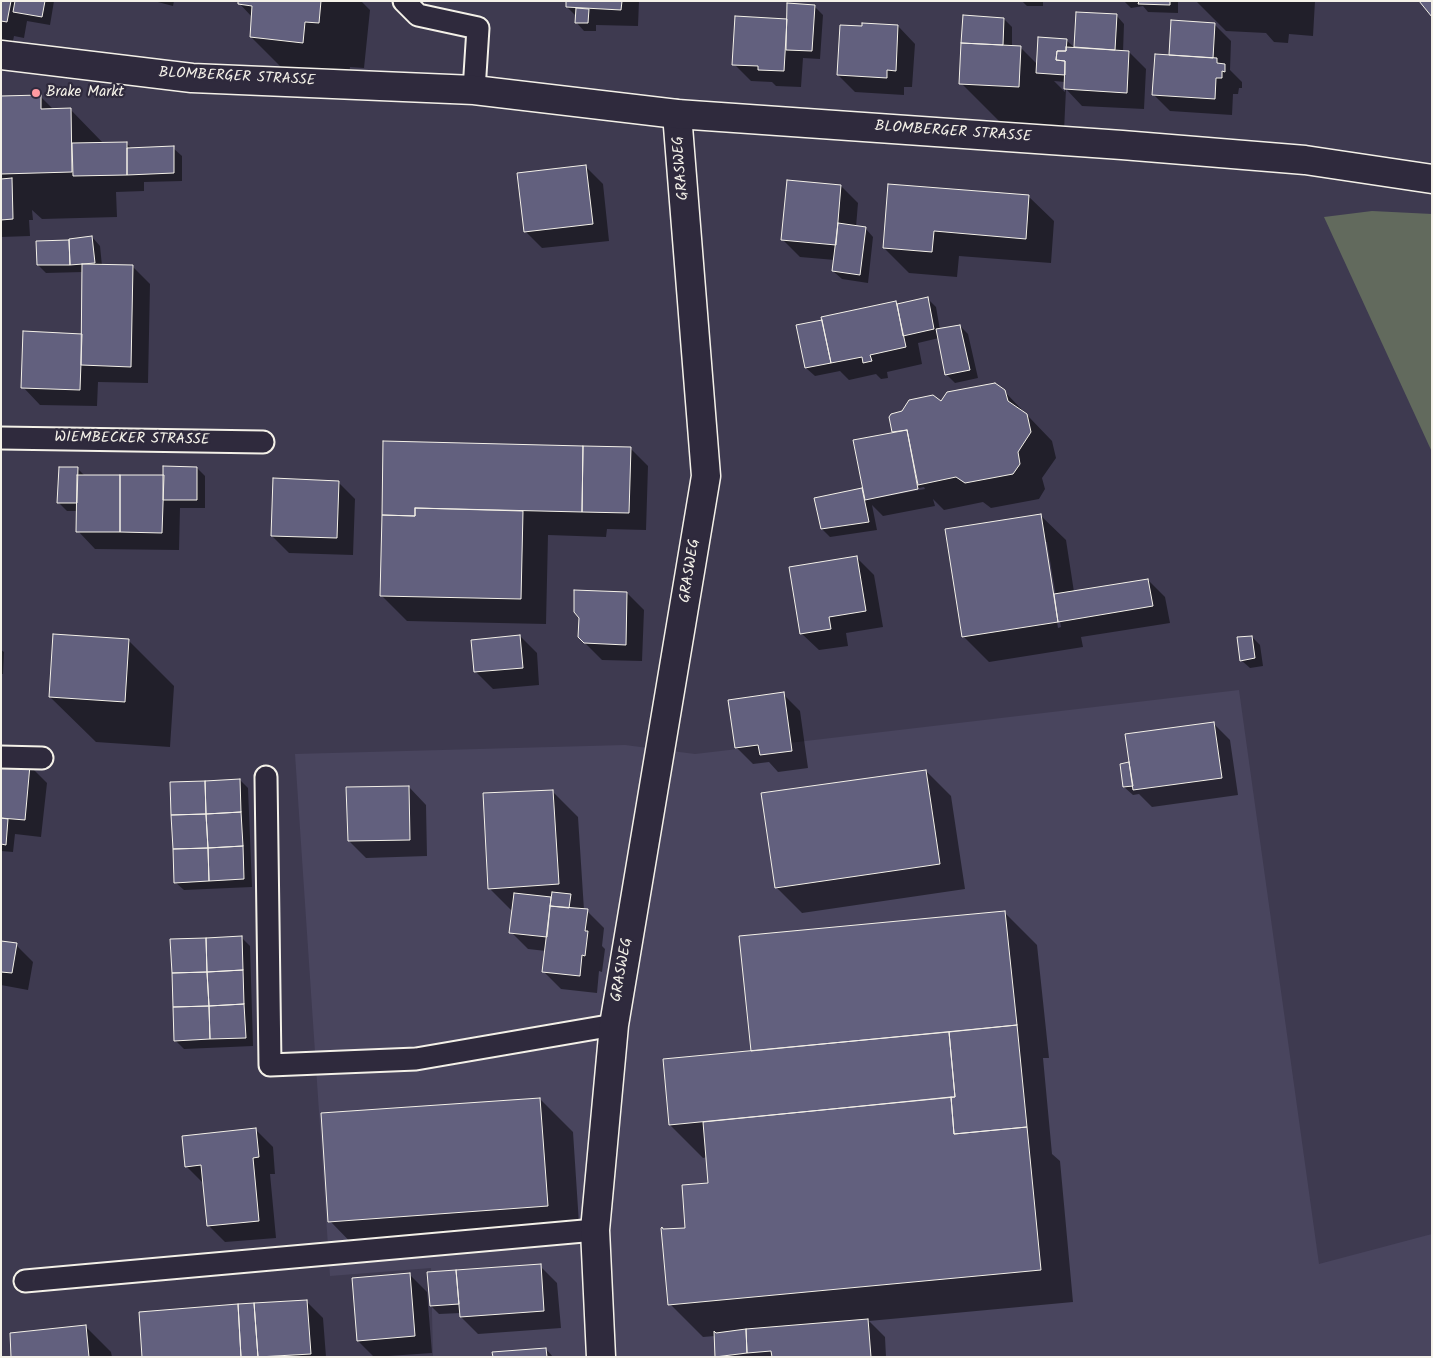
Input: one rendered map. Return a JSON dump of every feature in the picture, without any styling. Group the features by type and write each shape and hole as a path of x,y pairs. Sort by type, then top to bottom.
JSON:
{"street":[{"name":"BLOMBERGER STRASSE","path":"1,55 192,78 474,90 677,114 1122,145 1305,160 1400,173 1432,180"},
{"name":"GRASWEG","path":"601,1357 595,1230 614,1025 655,791 706,476 677,114"}],"lane":[{"path":"404,1 418,15 478,28 474,90"},
{"name":"WIEMBECKER STRASSE","path":"1,438 263,442"},
{"path":"1,757 42,758"},
{"path":"266,777 270,1065 416,1059 614,1025"},
{"path":"25,1281 595,1230"}],"shaded area":[{"path":"1239,690 1319,1264 1432,1234 1432,1357 433,1357 431,1268 330,1276 295,754 625,745 695,754"}],"green space":[{"path":"1372,211 1432,214 1432,452 1324,217"}],"building":[{"path":"1,1 11,1 7,22 1,21"},
{"path":"15,1 45,1 42,17 13,12"},
{"path":"238,1 321,1 319,23 305,22 303,43 250,37 252,6 238,4"},
{"path":"566,1 622,1 621,10 566,7"},
{"path":"1139,1 1170,1 1170,5 1138,4"},
{"path":"1419,1 1432,1 1432,17"},
{"path":"787,3 815,5 812,51 786,50"},
{"path":"576,8 589,9 588,23 575,23"},
{"path":"1076,12 1117,14 1115,50 1074,47"},
{"path":"963,15 1004,18 1003,45 961,43"},
{"path":"735,16 787,19 784,71 758,70 758,66 732,65"},
{"path":"1171,20 1215,23 1213,58 1169,55"},
{"path":"862,23 898,25 896,71 887,70 887,78 837,75 840,25 862,26"},
{"path":"1038,37 1067,39 1066,51 1057,51 1056,60 1065,61 1065,75 1036,73"},
{"path":"961,43 1021,46 1019,87 959,84"},
{"path":"1066,47 1129,51 1127,93 1064,89 1065,61 1056,60 1057,51 1066,51"},
{"path":"1155,54 1217,58 1217,63 1225,64 1225,72 1222,71 1222,78 1216,78 1215,99 1152,95"},
{"path":"41,95 41,109 71,108 72,172 1,174 1,96"},
{"path":"127,142 127,175 73,176 72,143"},
{"path":"174,146 174,173 127,175 127,148"},
{"path":"586,165 593,224 524,232 517,173"},
{"path":"12,178 13,219 1,220 1,179"},
{"path":"787,180 841,185 836,245 781,240"},
{"path":"888,184 1029,195 1026,239 934,231 932,252 883,248"},
{"path":"838,223 866,227 860,275 832,271"},
{"path":"92,236 95,263 70,265 69,239"},
{"path":"69,240 70,265 37,265 36,241"},
{"path":"82,264 133,265 131,367 81,365"},
{"path":"928,297 934,329 903,336 897,304"},
{"path":"896,301 906,347 870,355 872,361 863,363 862,357 831,363 821,317"},
{"path":"822,320 831,363 805,368 796,325"},
{"path":"960,325 970,370 945,375 936,329"},
{"path":"23,331 82,334 80,390 21,388"},
{"path":"995,383 1005,390 1008,401 1027,414 1031,432 1018,452 1020,464 1013,474 965,483 956,477 918,485 907,430 892,432 889,417 891,414 902,411 909,400 933,395 941,401 947,392"},
{"path":"907,430 918,489 865,500 853,440"},
{"path":"383,441 583,446 582,512 415,508 415,516 382,515"},
{"path":"583,446 631,447 629,513 582,512"},
{"path":"163,466 197,467 197,500 163,500"},
{"path":"59,467 78,467 77,503 57,503"},
{"path":"77,475 120,475 120,532 76,532"},
{"path":"120,475 164,475 162,533 120,532"},
{"path":"273,478 339,481 337,538 271,536"},
{"path":"862,488 869,522 821,529 814,498"},
{"path":"415,508 523,511 521,599 380,596 382,515 415,516"},
{"path":"1041,514 1058,622 962,637 945,529"},
{"path":"857,556 866,611 829,617 831,629 800,634 789,567"},
{"path":"1148,579 1153,606 1058,622 1054,594"},
{"path":"574,590 627,592 626,645 584,643 578,637 579,618 574,612"},
{"path":"53,634 129,639 125,702 49,697"},
{"path":"520,635 523,668 474,672 471,640"},
{"path":"1252,636 1255,658 1240,661 1237,637"},
{"path":"784,692 792,751 760,755 758,745 735,748 728,700"},
{"path":"1214,722 1222,778 1133,790 1125,734"},
{"path":"1,762 30,765 25,820 1,818"},
{"path":"1129,762 1133,786 1123,787 1120,764"},
{"path":"926,770 940,864 775,888 761,793"},
{"path":"240,779 241,812 206,814 205,781"},
{"path":"205,781 206,814 171,815 170,782"},
{"path":"409,786 410,840 348,841 346,787"},
{"path":"553,790 559,884 488,889 483,793"},
{"path":"241,812 243,846 208,848 206,814"},
{"path":"206,814 208,848 173,849 171,815"},
{"path":"1,818 8,819 6,845 1,844"},
{"path":"243,846 244,879 209,881 208,848"},
{"path":"208,848 209,881 174,883 173,849"},
{"path":"552,892 571,894 569,908 550,906"},
{"path":"514,893 551,897 547,937 509,933"},
{"path":"550,906 588,909 585,931 588,931 585,956 582,955 580,976 542,972"},
{"path":"1005,911 1017,1025 751,1051 739,936"},
{"path":"242,936 243,970 207,972 206,938"},
{"path":"206,938 207,972 172,973 170,939"},
{"path":"1,941 17,943 12,973 1,972"},
{"path":"243,970 244,1004 209,1006 207,972"},
{"path":"207,972 209,1006 173,1007 172,973"},
{"path":"244,1004 246,1038 210,1039 209,1006"},
{"path":"209,1006 210,1039 174,1041 173,1007"},
{"path":"1017,1025 1027,1127 954,1134 951,1097 955,1097 949,1032"},
{"path":"949,1032 955,1097 669,1125 663,1059"},
{"path":"951,1097 954,1134 1027,1127 1041,1270 668,1305 661,1228 685,1228 682,1185 708,1183 703,1122"},
{"path":"540,1098 548,1206 328,1222 321,1113"},
{"path":"256,1128 259,1157 253,1158 259,1221 207,1226 201,1165 185,1167 182,1136"},
{"path":"541,1264 544,1311 460,1317 456,1270"},
{"path":"456,1270 459,1304 430,1306 427,1272"},
{"path":"410,1273 415,1336 357,1341 352,1278"},
{"path":"307,1300 311,1354 258,1357 254,1303"},
{"path":"254,1303 258,1357 241,1357 238,1304"},
{"path":"238,1304 241,1357 142,1357 139,1312"},
{"path":"868,1319 871,1357 772,1357 771,1351 747,1353 746,1329"},
{"path":"86,1325 89,1357 11,1357 10,1333"},
{"path":"746,1329 747,1353 715,1357 714,1331 716,1333"},
{"path":"546,1348 547,1357 493,1357 492,1352"}],"place":[{"name":"Brake Markt","path":"36,93"}]}
